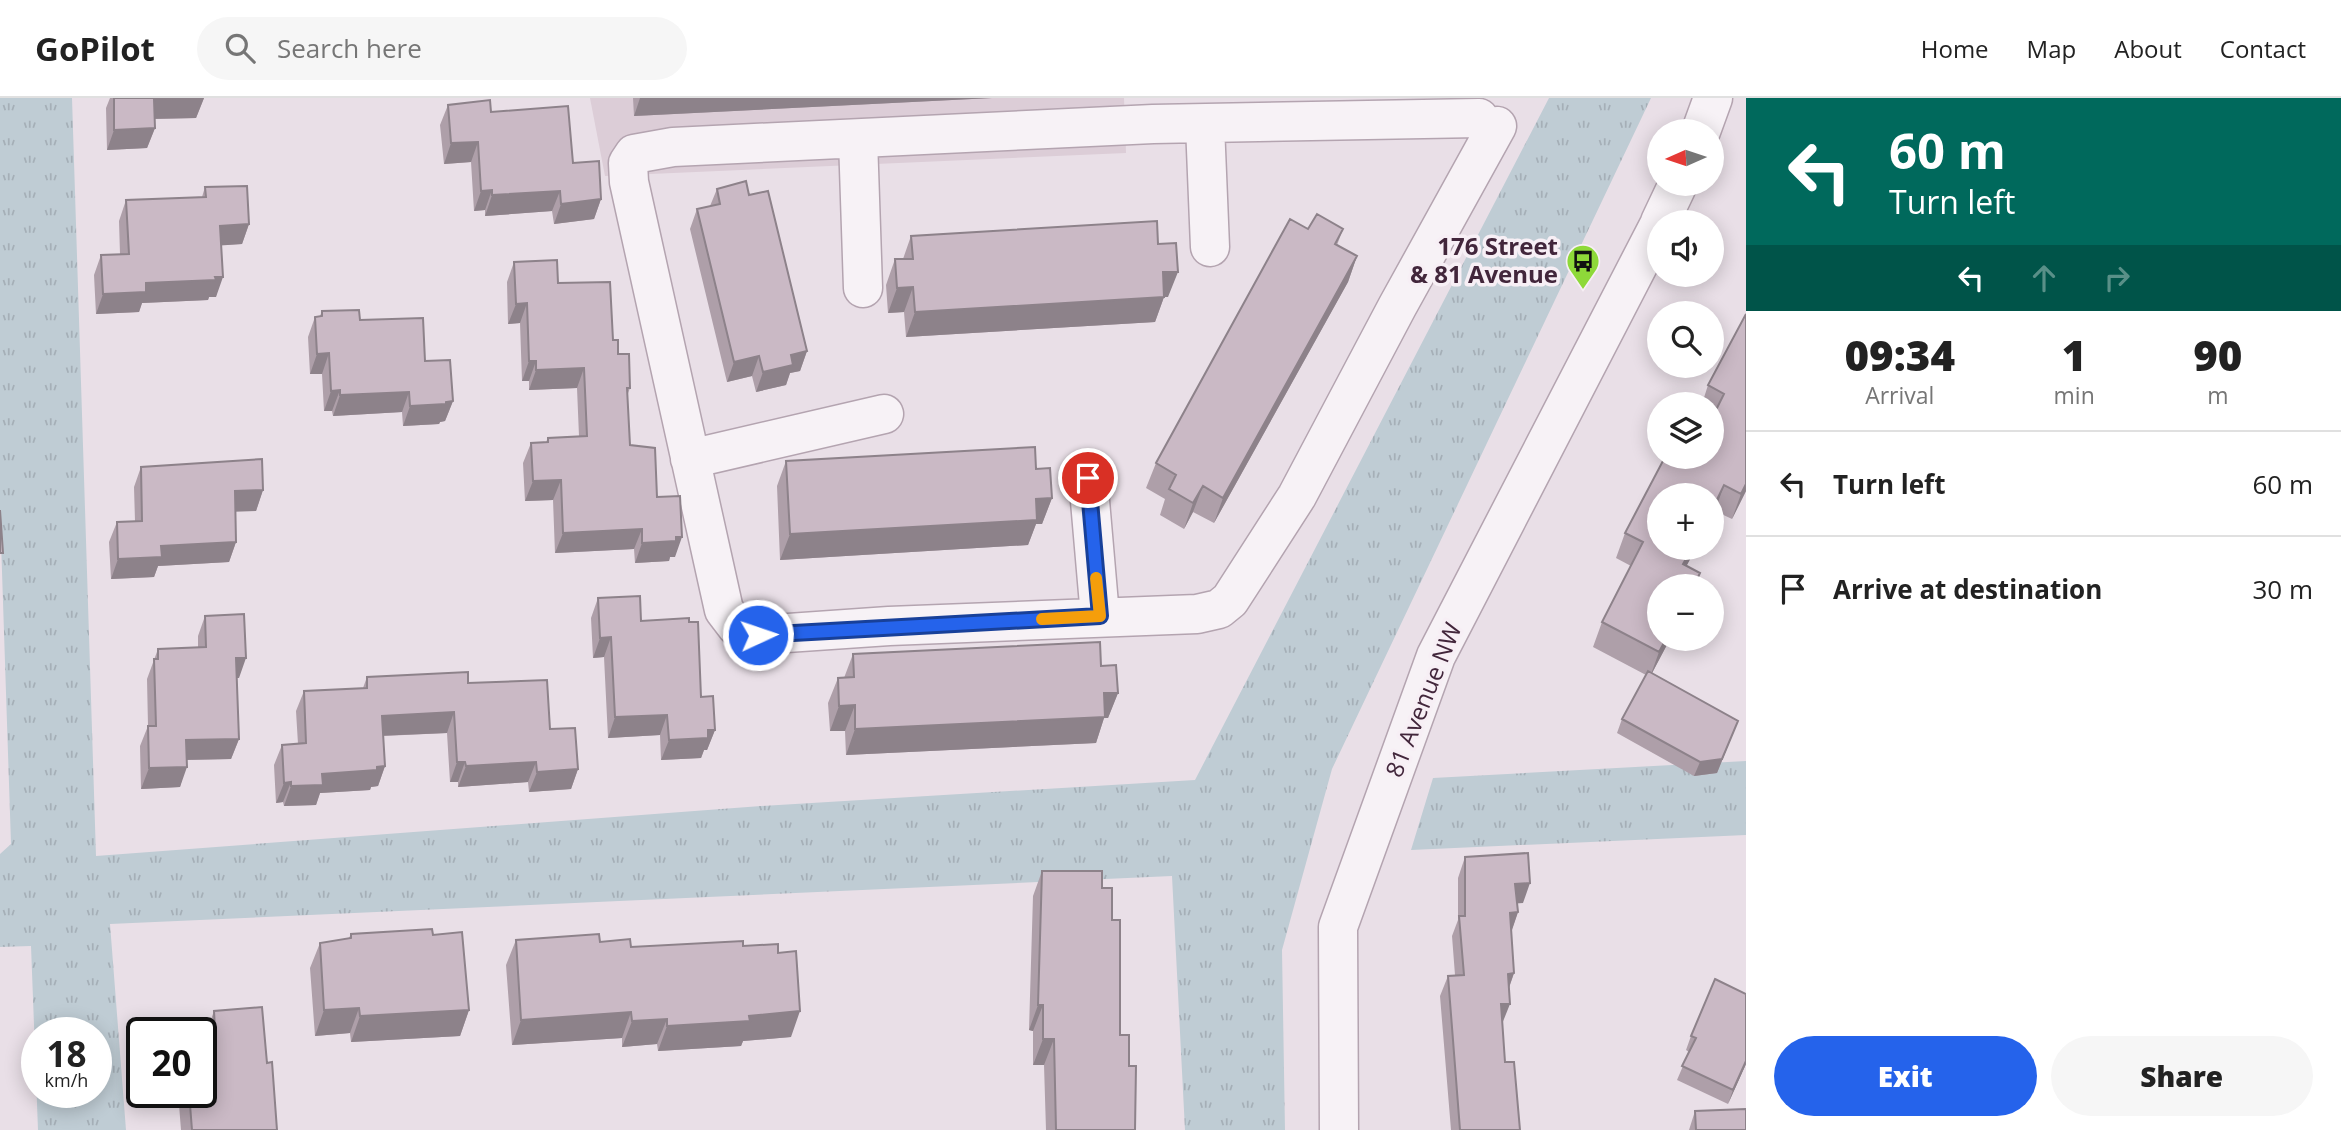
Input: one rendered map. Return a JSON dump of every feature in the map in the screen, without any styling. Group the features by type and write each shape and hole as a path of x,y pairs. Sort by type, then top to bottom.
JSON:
{"street":[{"path":"1705,119 1713,98"},
{"path":"1488,122 1396,307 1297,496 1230,600 1219,609 1198,614 1100,616 758,635 737,627 724,610 646,268 628,163 634,154 673,147 1153,124 1205,125 1488,122"},
{"path":"1205,125 1210,247"},
{"path":"858,139 863,288"},
{"name":"81 Avenue NW","path":"1339,1130 1338,927 1436,656 1647,249"},
{"path":"690,459 884,414"},
{"path":"1088,478 1100,616"}],"shaded area":[{"path":"590,98 1124,98 1126,153 605,176"}],"green space":[{"path":"0,98 72,98 96,856 761,806 1195,780 1549,98 1651,98 1332,769 1282,950 1285,1130 1185,1130 1172,876 110,924 126,1130 38,1130 37,1108 112,1108 112,1017 34,1017 31,946 0,947 0,854 11,844 0,511"},
{"path":"1746,761 1746,835 1411,850 1433,778"}],"building":[{"path":"114,98 202,98 154,99 155,128 114,130"},
{"path":"490,100 491,112 568,106 573,163 599,161 601,199 561,204 560,191 492,195 492,190 481,191 478,142 451,143 448,105"},
{"path":"746,181 749,195 768,191 807,351 791,355 793,365 763,372 759,356 734,362 697,209 720,204 717,189"},
{"path":"247,186 249,224 220,226 223,277 215,277 216,280 146,283 146,292 103,294 101,255 129,254 126,200 206,197 205,187"},
{"path":"1317,214 1343,229 1335,244 1357,256 1223,498 1203,486 1193,503 1169,489 1176,475 1156,463 1290,219 1308,229"},
{"path":"1157,221 1158,244 1176,243 1178,272 1163,272 1164,297 915,312 913,287 897,288 895,259 913,259 911,236"},
{"path":"557,260 558,283 610,282 613,340 618,340 618,354 629,354 630,388 627,388 630,445 655,448 657,497 680,496 682,537 676,537 676,541 642,543 642,529 563,533 561,480 533,481 531,443 548,442 548,438 587,436 584,368 536,370 536,361 529,361 527,303 516,304 514,262"},
{"path":"359,310 360,320 423,318 425,361 450,360 453,401 446,404 410,406 409,392 340,395 340,390 331,391 329,353 317,354 315,317 322,316 322,311"},
{"path":"1746,314 1746,484 1741,494 1724,483 1651,483 1659,469 1724,469 1724,392 1708,385 1712,378 1724,378 1724,355"},
{"path":"1035,447 1036,469 1050,468 1052,498 1036,499 1037,520 790,534 786,461"},
{"path":"262,459 263,490 235,491 236,542 161,546 162,557 118,559 117,522 142,521 141,467"},
{"path":"1647,491 1647,560 1685,560 1683,564 1700,573 1647,574 1647,646 1602,622 1643,542 1625,533"},
{"path":"0,510 3,553 0,553"},
{"path":"640,596 641,621 689,618 689,622 698,622 701,697 713,696 715,730 708,730 708,738 669,740 667,715 615,717 611,637 600,638 598,598"},
{"path":"244,614 246,658 236,658 239,739 186,740 187,767 149,768 148,726 156,726 154,659 158,659 158,649 206,647 205,616"},
{"path":"1100,642 1101,666 1116,665 1118,693 1104,693 1105,717 855,729 855,705 839,706 838,678 854,677 853,654"},
{"path":"1648,671 1738,721 1722,759 1700,762 1622,719"},
{"path":"468,672 468,683 547,680 550,729 575,728 578,769 537,772 536,762 466,766 465,762 457,762 454,712 382,716 385,766 377,767 377,770 322,774 323,785 291,786 291,782 284,783 282,745 306,743 304,691 367,688 367,677"},
{"path":"1528,853 1530,883 1515,884 1518,912 1510,913 1514,973 1508,974 1510,1004 1501,1004 1505,1062 1514,1062 1520,1130 1460,1130 1448,976 1464,975 1459,916 1465,916 1465,857"},
{"path":"1042,871 1102,871 1102,888 1112,888 1112,920 1120,920 1120,1035 1129,1035 1129,1066 1136,1066 1135,1130 1056,1130 1054,1039 1043,1039 1043,1005 1038,1005"},
{"path":"432,929 433,935 462,932 469,1010 360,1016 359,1008 324,1010 320,943 351,938 351,934"},
{"path":"599,934 600,942 630,939 631,947 743,941 743,946 778,944 778,953 796,951 800,1011 749,1016 750,1021 667,1026 667,1019 632,1021 631,1012 521,1020 516,940"},
{"path":"1715,979 1746,994 1746,1061 1733,1090 1682,1066 1696,1038 1691,1036"},
{"path":"262,1007 267,1063 272,1062 277,1130 192,1130 190,1108 217,1108 217,1017 214,1017 214,1011"},
{"path":"1746,1109 1746,1130 1696,1130 1695,1111"}],"slow traffic":[{"path":"1042,619 1100,616 1096,578"}],"place":[{"name":"176 Street & 81 Avenue","path":"1583,291"}],"route":[{"path":"758,635 1100,616 1088,478"}]}
